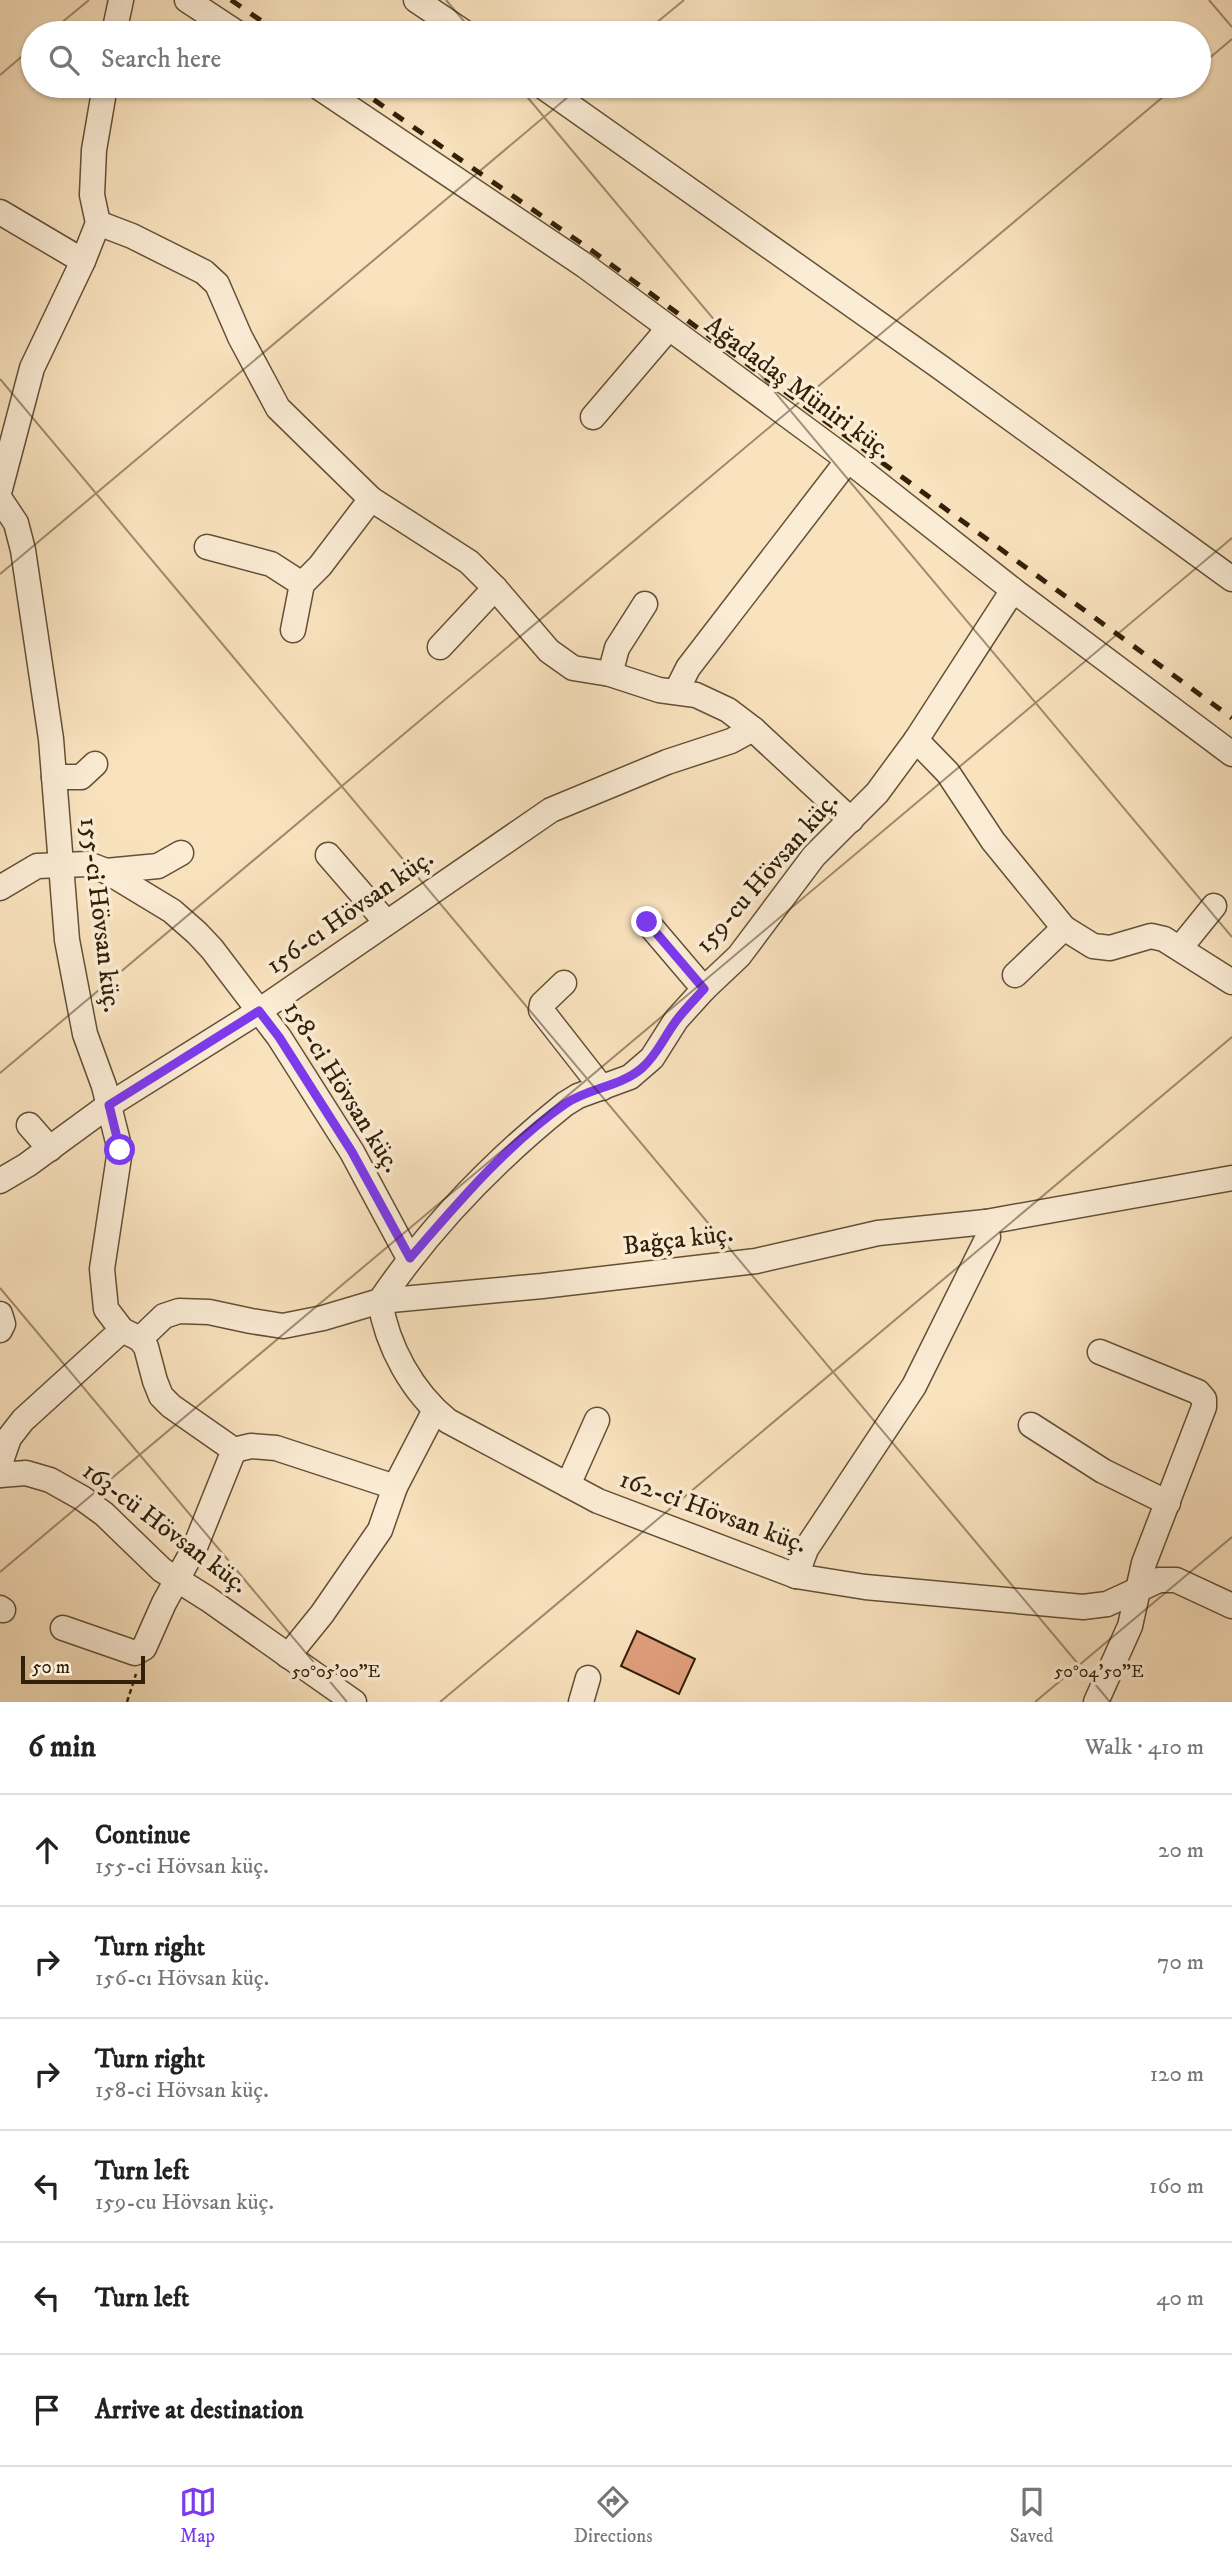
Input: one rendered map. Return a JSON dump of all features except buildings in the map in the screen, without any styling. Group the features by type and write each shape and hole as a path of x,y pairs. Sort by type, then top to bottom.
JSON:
{"street":[{"path":"117,21 121,0"},
{"path":"187,0 219,21"},
{"path":"416,0 447,21"},
{"path":"1,477 32,368 98,223 92,194 103,98"},
{"name":"Ağadadaş Müniri küç.","path":"335,98 584,265 848,460 1013,590 1232,754"},
{"path":"559,98 940,367 1232,579"},
{"path":"0,212 83,261"},
{"path":"98,223 132,236 204,272 217,284 240,337 278,408 372,499 469,562 555,656 573,668 610,674 659,690 696,695 728,710 753,729 851,820"},
{"path":"593,417 668,329"},
{"path":"676,692 688,668 848,460"},
{"name":"155-ci Hövsan küç.","path":"0,499 16,523 23,550 51,739 68,940 85,1034 109,1105 120,1150 102,1269 106,1309 146,1347 161,1396 233,1450"},
{"path":"293,630 302,584 320,566 372,499"},
{"path":"207,547 271,564 302,584"},
{"path":"440,647 495,588"},
{"name":"159-cu Hövsan küç.","path":"380,1301 410,1258 474,1184 539,1125 578,1096 630,1077 652,1058 677,1020 760,931 798,875 877,793 916,740 1013,590"},
{"path":"610,674 617,648 645,604"},
{"name":"156-cı Hövsan küç.","path":"0,1181 50,1149 109,1105 259,1011 551,810 667,762 731,741 753,729"},
{"path":"916,740 948,773 993,841 1064,928 1093,946 1110,948 1151,936 1164,939 1232,982"},
{"path":"54,776 81,777 95,764"},
{"path":"106,871 158,866 181,853"},
{"path":"328,855 386,922"},
{"name":"158-ci Hövsan küç.","path":"0,887 37,866 88,864 106,871 172,911 197,933 212,948 279,1037 352,1152 410,1258"},
{"path":"1180,948 1214,906"},
{"path":"647,922 704,989"},
{"path":"1016,975 1064,928"},
{"path":"564,983 542,1004 541,1010 601,1088"},
{"path":"29,1125 50,1149"},
{"name":"Bağça küç.","path":"4,1433 131,1335 164,1316 179,1311 209,1312 283,1326 324,1318 380,1301 542,1286 756,1261 878,1233 986,1222 1232,1178"},
{"path":"796,1576 806,1549 914,1386 988,1237 986,1222"},
{"name":"162-ci Hövsan küç.","path":"380,1301 384,1325 405,1371 435,1410 448,1420 598,1501 796,1576 864,1587 1083,1607 1107,1604 1159,1580 1176,1580 1232,1606"},
{"path":"0,1314 3,1324 0,1330"},
{"path":"1096,1702 1130,1626 1144,1563 1204,1407 1204,1399 1198,1392 1100,1352"},
{"path":"288,1656 322,1614 380,1530 395,1486 435,1410"},
{"path":"568,1485 597,1420"},
{"path":"1031,1424 1103,1471 1168,1503"},
{"path":"0,1475 4,1433"},
{"path":"63,1628 135,1653 144,1647 164,1603 195,1547 233,1450 251,1446 276,1448 395,1486"},
{"name":"163-cü Hövsan küç.","path":"0,1475 26,1473 50,1480 82,1498 104,1514 144,1553 177,1580 354,1702"}],"railway":[{"path":"231,0 262,21"},
{"path":"371,98 591,250 1232,718"}],"route":[{"path":"120,1150 109,1105 259,1011 279,1037 352,1152 410,1258 474,1184 539,1125 578,1096 630,1077 640,1070 704,989 647,922"}]}
